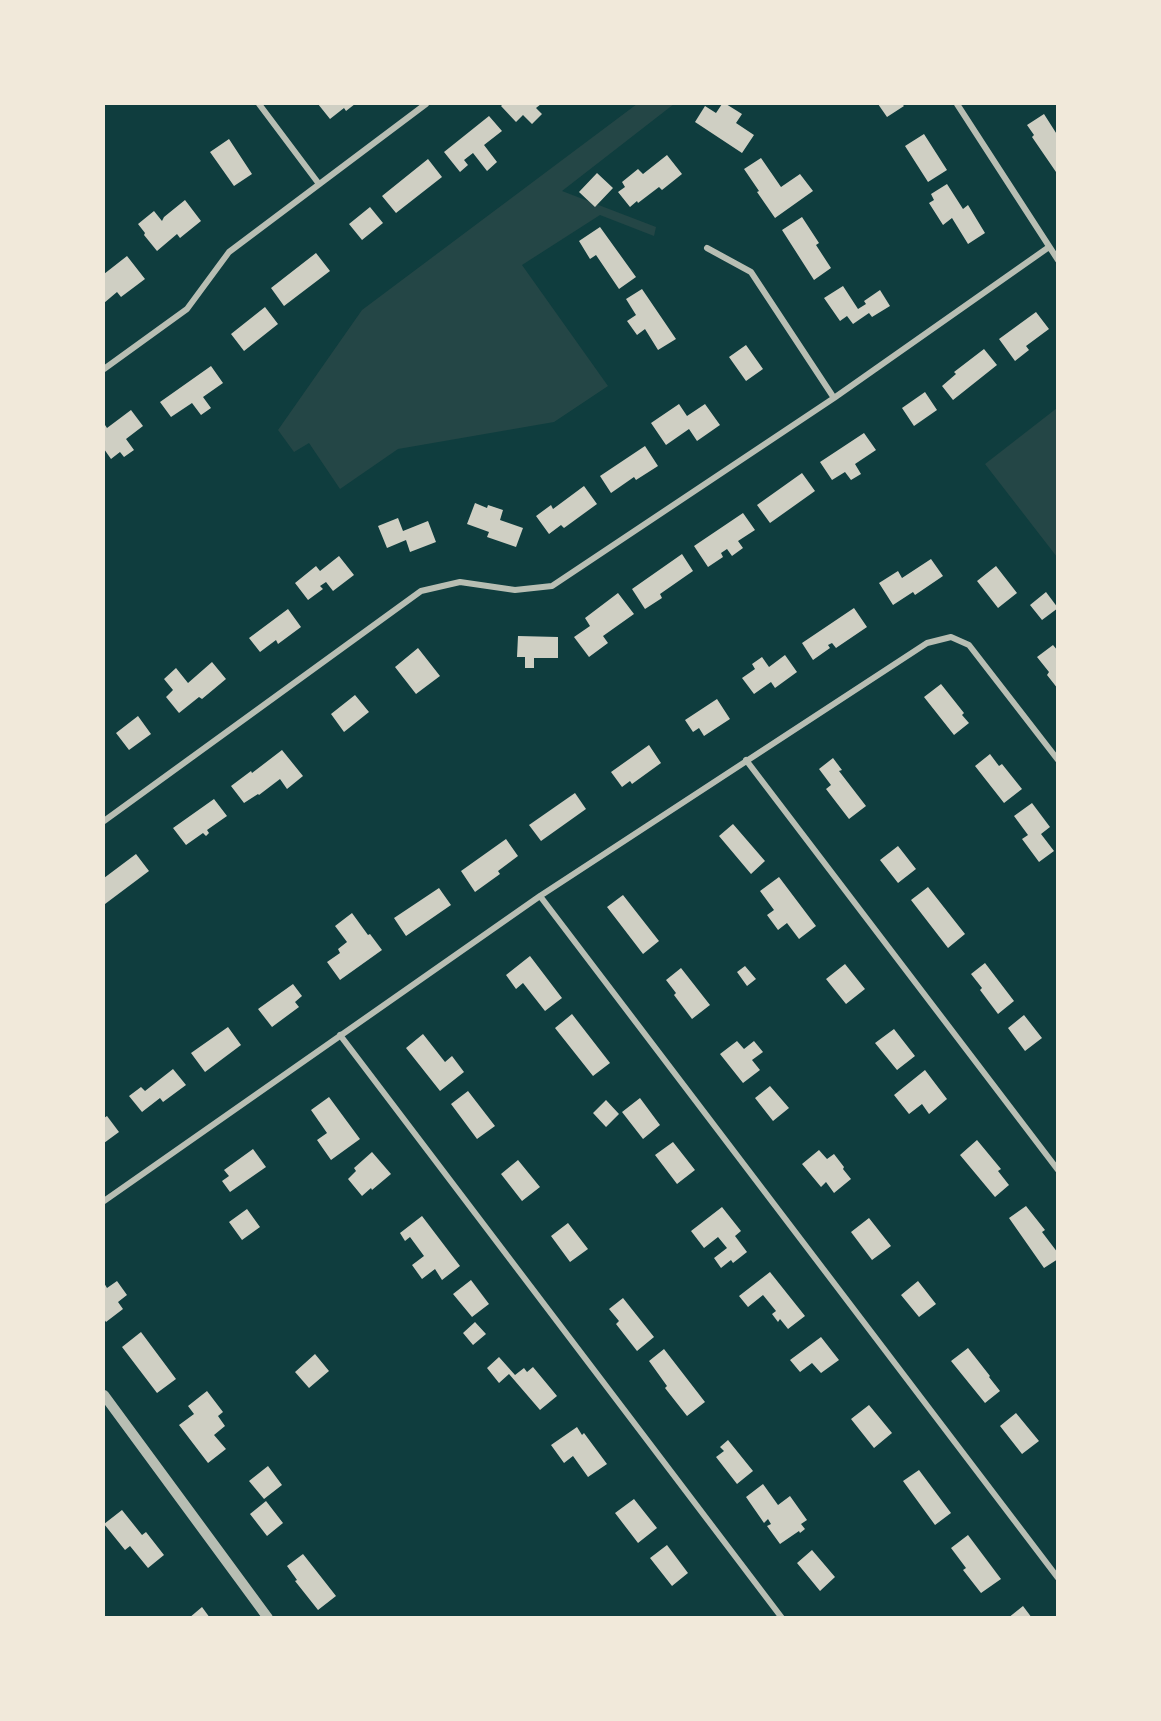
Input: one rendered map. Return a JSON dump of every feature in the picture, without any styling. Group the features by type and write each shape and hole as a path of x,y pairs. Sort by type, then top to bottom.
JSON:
{"street":[{"path":"259,104 319,184"},
{"path":"104,369 187,309 230,252 426,104"},
{"path":"957,104 1058,260"},
{"path":"104,820 421,591 460,582 515,591 552,586 834,398 1049,247"},
{"path":"707,248 751,272 834,398"},
{"path":"104,1201 540,896 927,643 951,637 969,645 1058,760"},
{"path":"746,760 1058,1170"},
{"path":"540,896 1058,1578"},
{"path":"340,1035 782,1617"},
{"path":"104,1395 268,1617"}],"shaded area":[{"path":"637,104 674,104 562,191 656,227 654,236 600,215 522,265 608,386 554,422 398,449 340,489 309,443 294,452 278,430 362,310"},
{"path":"1057,408 1057,557 985,464"}],"building":[{"path":"318,104 355,104 346,111 344,108 330,119"},
{"path":"503,104 541,104 536,108 542,114 532,124 523,115 516,122 501,106"},
{"path":"722,104 742,114 736,123 754,135 742,153 695,122 705,106 716,113"},
{"path":"878,104 902,104 904,106 887,117"},
{"path":"1044,114 1058,136 1058,171 1056,172 1032,137 1034,135 1027,125"},
{"path":"489,116 502,131 484,145 497,162 487,171 473,153 464,160 468,165 460,172 444,152"},
{"path":"924,134 947,170 928,182 905,146"},
{"path":"229,139 252,174 234,186 210,152"},
{"path":"667,155 682,174 662,190 659,187 630,207 618,192 625,187 622,182 638,169 643,174"},
{"path":"761,158 781,187 800,174 813,191 775,218 744,169"},
{"path":"428,159 442,177 396,213 382,196"},
{"path":"597,173 613,188 595,207 579,192"},
{"path":"947,184 963,209 968,205 985,233 968,244 952,218 943,225 929,203 934,200 931,194"},
{"path":"185,200 201,221 180,238 177,234 157,251 138,224 154,211 162,221"},
{"path":"370,207 383,223 362,240 349,224"},
{"path":"802,217 819,243 816,245 831,268 814,280 782,230"},
{"path":"600,227 636,277 619,289 596,255 590,259 579,241"},
{"path":"316,253 330,271 284,306 271,288"},
{"path":"127,256 145,279 121,297 117,292 104,303 104,274"},
{"path":"843,286 858,309 866,304 864,301 880,290 890,306 872,317 869,313 853,324 847,316 840,321 824,298"},
{"path":"642,289 676,339 658,350 645,329 637,335 627,321 636,315 626,299"},
{"path":"265,307 278,324 244,351 231,334"},
{"path":"1036,312 1049,329 1026,346 1029,350 1015,361 999,339"},
{"path":"746,345 763,369 746,381 729,357"},
{"path":"984,349 997,365 953,400 942,386 956,374 954,372"},
{"path":"211,366 223,383 203,397 211,408 201,415 192,403 171,417 160,402"},
{"path":"925,392 937,410 914,426 902,408"},
{"path":"679,404 687,416 705,404 720,425 697,441 689,429 666,445 651,423"},
{"path":"131,410 143,426 126,439 134,450 124,457 120,452 111,459 104,449 104,427 105,425 107,428"},
{"path":"864,433 876,450 855,464 861,474 851,480 845,472 832,480 820,462"},
{"path":"645,446 658,466 636,480 634,477 611,493 600,476"},
{"path":"802,473 815,491 770,523 757,505"},
{"path":"584,486 597,504 564,528 561,525 549,534 536,516 551,505 553,509"},
{"path":"475,503 487,508 488,505 503,510 500,520 523,528 516,547 487,537 489,532 467,524"},
{"path":"743,513 755,530 738,541 743,548 732,556 727,549 721,553 723,557 708,567 694,546"},
{"path":"398,518 403,531 428,521 436,542 410,552 406,540 387,548 378,526"},
{"path":"682,554 693,571 660,594 662,598 645,609 632,589"},
{"path":"339,556 354,575 333,591 326,582 320,586 323,589 308,600 295,583 316,566 320,571"},
{"path":"931,559 943,576 915,595 913,592 893,605 879,583 898,571 902,578"},
{"path":"996,566 1017,593 998,608 977,581"},
{"path":"1046,592 1058,608 1042,620 1030,605"},
{"path":"618,593 634,614 603,636 608,643 589,657 574,637 590,626 585,618"},
{"path":"854,608 867,627 836,648 832,643 828,645 830,648 813,660 802,643"},
{"path":"288,609 301,627 278,644 276,640 260,652 249,638"},
{"path":"518,636 558,637 558,658 534,658 534,668 525,668 525,657 517,657"},
{"path":"1053,645 1058,651 1058,689 1047,675 1049,672 1037,657"},
{"path":"418,648 440,676 416,694 395,667"},
{"path":"785,655 797,672 775,688 771,682 754,694 742,678 755,669 752,664 762,657 769,667"},
{"path":"212,662 226,679 202,699 199,697 179,713 166,697 173,690 164,679 176,668 188,683"},
{"path":"941,684 969,723 954,735 924,697"},
{"path":"355,695 369,712 344,732 331,714"},
{"path":"717,699 730,719 704,736 699,728 693,732 685,720"},
{"path":"138,716 151,734 129,750 116,733"},
{"path":"649,745 661,763 632,784 630,781 622,787 611,772"},
{"path":"282,750 303,776 287,789 280,779 244,803 231,786"},
{"path":"990,754 999,766 1002,764 1022,789 1004,803 975,766"},
{"path":"833,758 842,770 839,771 866,806 849,819 826,789 831,785 819,769"},
{"path":"575,793 586,809 541,841 529,825"},
{"path":"214,799 227,816 207,830 209,833 206,836 203,833 186,845 173,828"},
{"path":"1032,803 1050,827 1041,834 1054,851 1039,862 1022,839 1028,835 1014,816"},
{"path":"733,824 765,861 751,874 719,836"},
{"path":"506,839 518,856 498,871 500,874 475,892 461,871"},
{"path":"898,846 916,869 898,883 880,860"},
{"path":"136,854 149,871 105,904 104,878"},
{"path":"779,877 816,926 799,939 787,923 778,930 767,915 774,910 760,891"},
{"path":"928,887 965,934 948,948 911,900"},
{"path":"439,888 451,905 406,936 394,918"},
{"path":"623,895 659,941 643,954 607,907"},
{"path":"352,913 382,950 340,980 327,962 340,953 338,949 347,942 335,926"},
{"path":"530,956 562,998 545,1011 523,983 516,989 506,975"},
{"path":"985,963 1014,1001 998,1014 971,974"},
{"path":"845,964 865,989 846,1004 826,979"},
{"path":"745,966 756,979 747,986 737,972"},
{"path":"681,968 710,1005 692,1019 666,980"},
{"path":"293,984 302,996 295,1002 299,1007 272,1027 258,1009"},
{"path":"572,1014 610,1063 593,1076 555,1028"},
{"path":"1024,1015 1042,1038 1025,1051 1008,1028"},
{"path":"228,1027 241,1045 205,1072 191,1053"},
{"path":"894,1029 915,1056 897,1070 875,1043"},
{"path":"423,1034 445,1062 452,1056 464,1072 440,1091 406,1048"},
{"path":"737,1041 744,1049 754,1041 763,1052 752,1060 760,1070 743,1083 720,1054"},
{"path":"173,1069 186,1085 163,1102 160,1098 142,1112 129,1096 141,1087 145,1091"},
{"path":"925,1070 947,1099 929,1114 922,1104 909,1114 894,1095"},
{"path":"770,1086 789,1108 773,1121 755,1098"},
{"path":"468,1091 495,1126 477,1139 451,1104"},
{"path":"329,1097 360,1139 331,1160 317,1140 327,1133 311,1110"},
{"path":"640,1098 660,1125 643,1139 622,1112"},
{"path":"606,1100 619,1114 606,1127 593,1113"},
{"path":"107,1116 119,1132 104,1143 104,1118"},
{"path":"977,1140 1001,1169 998,1171 1009,1185 995,1197 960,1155"},
{"path":"673,1142 695,1170 677,1184 655,1155"},
{"path":"253,1149 266,1167 230,1192 222,1181 229,1176 224,1170"},
{"path":"819,1150 827,1159 834,1154 851,1179 834,1193 826,1182 821,1187 802,1164"},
{"path":"372,1152 391,1174 362,1196 348,1179 356,1171 354,1168"},
{"path":"518,1160 540,1187 522,1201 501,1174"},
{"path":"1026,1206 1045,1230 1042,1232 1058,1253 1058,1259 1044,1268 1009,1218"},
{"path":"722,1207 741,1231 735,1236 747,1252 733,1263 731,1260 721,1268 714,1258 727,1248 718,1237 704,1248 691,1231"},
{"path":"247,1209 260,1227 242,1240 229,1222"},
{"path":"422,1216 460,1266 442,1280 435,1269 422,1279 412,1265 424,1256 410,1237 405,1241 400,1233"},
{"path":"869,1218 891,1246 872,1260 851,1232"},
{"path":"568,1223 588,1249 570,1262 551,1236"},
{"path":"770,1272 805,1316 788,1329 780,1319 778,1322 772,1314 776,1311 763,1295 748,1307 739,1296"},
{"path":"471,1280 489,1304 472,1317 453,1294"},
{"path":"117,1281 127,1295 118,1302 123,1309 106,1322 104,1319 104,1283 107,1288"},
{"path":"918,1281 936,1304 919,1317 901,1295"},
{"path":"623,1298 654,1337 637,1351 616,1324 619,1321 609,1309"},
{"path":"475,1322 486,1334 473,1345 463,1333"},
{"path":"141,1332 176,1379 157,1393 122,1347"},
{"path":"821,1337 839,1360 821,1373 812,1363 800,1372 790,1360"},
{"path":"968,1348 1000,1391 985,1403 951,1361"},
{"path":"664,1349 705,1402 687,1416 665,1388 667,1386 649,1361"},
{"path":"315,1354 329,1371 309,1388 295,1372"},
{"path":"499,1357 515,1375 524,1368 527,1372 533,1367 557,1396 540,1410 509,1374 499,1383 487,1368"},
{"path":"207,1391 223,1412 218,1416 225,1426 214,1435 226,1449 208,1463 179,1425 194,1414 188,1406"},
{"path":"869,1405 892,1433 874,1448 851,1419"},
{"path":"1016,1413 1039,1441 1022,1454 1000,1426"},
{"path":"577,1427 607,1464 588,1477 573,1456 564,1463 551,1445"},
{"path":"728,1440 753,1471 737,1484 716,1457 724,1451 720,1447"},
{"path":"268,1466 282,1485 264,1499 249,1481"},
{"path":"919,1470 951,1513 935,1525 903,1481"},
{"path":"763,1484 778,1505 790,1496 807,1520 801,1524 805,1529 780,1544 767,1526 771,1524 768,1519 764,1523 746,1497"},
{"path":"634,1499 657,1528 638,1543 615,1513"},
{"path":"266,1501 283,1523 267,1536 250,1514"},
{"path":"122,1510 142,1535 146,1532 164,1555 148,1568 130,1546 125,1550 104,1524"},
{"path":"968,1535 1001,1579 981,1593 963,1570 966,1568 951,1548"},
{"path":"667,1545 688,1573 672,1586 650,1558"},
{"path":"812,1550 835,1577 820,1591 797,1563"},
{"path":"303,1554 336,1596 318,1610 295,1581 297,1580 287,1566"},
{"path":"1023,1606 1032,1618 1008,1618"},
{"path":"202,1607 210,1618 189,1618"}]}
